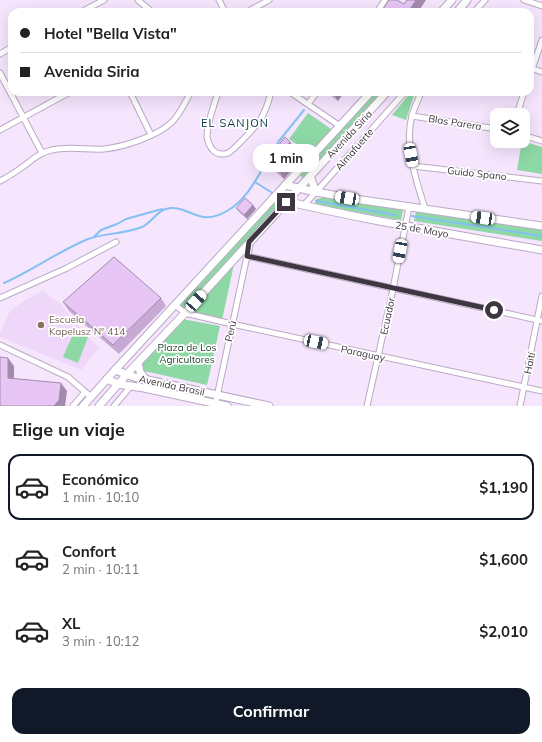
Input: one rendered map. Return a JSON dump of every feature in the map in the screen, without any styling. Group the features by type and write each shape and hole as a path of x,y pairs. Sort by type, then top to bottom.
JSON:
{"main road":[{"path":"445,8 452,0"},
{"path":"460,8 467,0"},
{"name":"Avenida Siria","path":"83,406 88,395 107,379 368,96"},
{"name":"Avenida Siria","path":"99,406 383,96"},
{"path":"310,176 316,192"},
{"name":"25 de Mayo","path":"285,185 408,210 425,209 542,226"},
{"name":"25 de Mayo","path":"276,196 286,202 302,206 406,223 542,250"},
{"path":"247,256 249,242"},
{"path":"138,363 140,372 146,380"},
{"name":"Avenida Brasil","path":"115,370 146,380 269,406"},
{"name":"Avenida Brasil","path":"107,379 118,384 215,405 227,406"}],"street":[{"path":"89,8 104,0"},
{"path":"138,0 147,8"},
{"path":"254,8 269,0"},
{"path":"477,8 484,0"},
{"path":"524,0 542,6"},
{"path":"534,61 542,40"},
{"path":"0,73 8,89"},
{"path":"12,96 42,153"},
{"path":"0,130 63,96"},
{"path":"132,96 150,135"},
{"path":"0,181 10,176 42,153 60,149 104,149 130,144 150,135 163,129 172,122 179,114 189,96"},
{"path":"217,96 208,128 207,138 210,147 215,153 222,154 228,153 258,123 264,113 270,96"},
{"path":"296,96 340,126"},
{"path":"308,104 314,96"},
{"name":"Almafuerte","path":"302,206 401,96"},
{"path":"420,96 412,116 410,143 413,166 425,209"},
{"path":"519,108 523,96"},
{"name":"Blas Parera","path":"412,116 490,128"},
{"path":"530,137 542,141"},
{"name":"Guido Spano","path":"413,166 542,180"},
{"name":"Ecuador","path":"367,406 379,356 408,210"},
{"path":"0,298 66,268 116,242"},
{"path":"247,256 540,320"},
{"name":"Perú","path":"215,405 247,256"},
{"name":"Haití","path":"520,406 540,320 542,296"},
{"path":"175,305 185,313"},
{"name":"Paraguay","path":"185,313 542,391"},
{"path":"0,345 68,377 88,395 73,406"},
{"path":"114,406 131,386"}],"shaded area":[{"name":"Escuela Kapelusz Nº 414","path":"43,291 62,305 70,317 99,348 81,370 0,337 0,333 10,311 24,301"}],"green space":[{"path":"372,96 379,96 304,177 300,176"},
{"path":"408,96 414,96 406,120 392,115"},
{"path":"308,113 331,129 310,153 289,139"},
{"path":"530,143 542,147 542,174 517,170 521,148 530,148"},
{"path":"323,197 403,210 401,220 316,205 315,200"},
{"path":"273,203 277,204 277,207 186,306 181,306 181,303"},
{"path":"416,212 542,230 542,241 414,221"},
{"path":"234,264 222,320 190,312"},
{"name":"Plaza de Los Agricultores","path":"182,319 220,326 207,385 144,371 141,364"},
{"path":"74,332 88,337 78,363 63,357"}],"building":[{"path":"389,0 397,0 404,4 407,0 416,0 411,8 384,8"},
{"path":"285,137 290,142 282,152 291,159 280,172 266,161"},
{"path":"245,198 253,205 244,215 236,208"},
{"path":"114,257 161,298 113,345 63,302"},
{"path":"0,357 8,358 8,378 61,383 59,400 54,406 0,406"}],"waterway":[{"path":"270,156 279,141 304,110"},
{"path":"4,283 88,239 142,227 166,209 181,209 204,217 213,217 222,214 240,201 255,182 267,161"},
{"path":"255,182 274,194"},
{"path":"316,201 396,215"},
{"path":"94,237 101,230 126,219 162,209"},
{"path":"412,216 542,236"}],"place":[{"name":"Escuela Kapelusz Nº 414","path":"41,325"}],"district":[{"name":"EL SANJON","path":"235,123"}],"route":[{"path":"286,202 249,242 247,256 494,310"}]}
